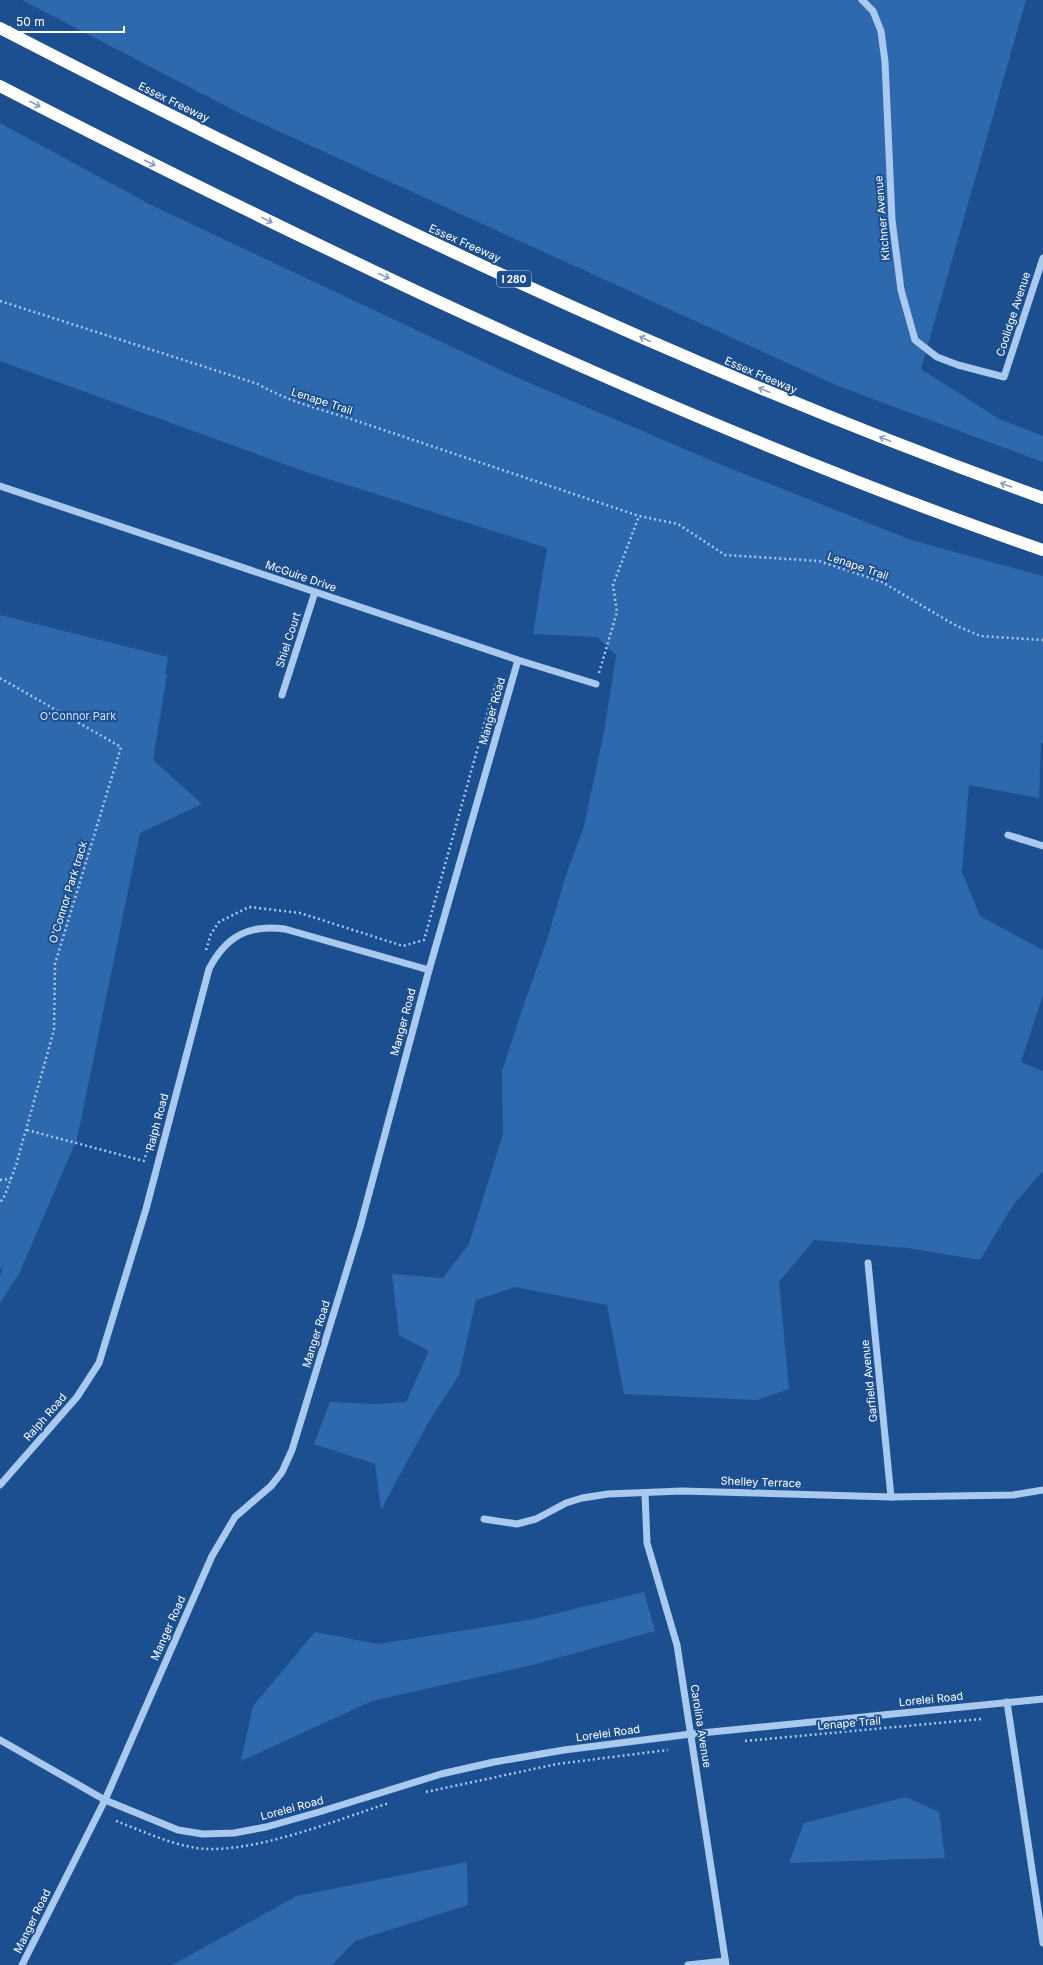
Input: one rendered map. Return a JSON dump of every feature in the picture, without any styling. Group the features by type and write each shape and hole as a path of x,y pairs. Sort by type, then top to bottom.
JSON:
{"highway":[{"name":"Essex Freeway","path":"0,28 132,96 404,229 672,351 828,417 945,463 1043,498"},
{"path":"0,86 180,179 514,337 634,390 845,478 1043,550"}],"street":[{"name":"Kitchner Avenue","path":"862,0 873,11 881,31 885,62 893,228 901,290 915,340 937,357 958,365 1004,377"},
{"name":"Coolidge Avenue","path":"1004,377 1043,258"},
{"name":"McGuire Drive","path":"0,486 518,660 596,684"},
{"name":"Shiel Court","path":"282,695 315,592"},
{"name":"Manger Road","path":"22,1965 105,1800 212,1556 236,1517 275,1482 282,1472 292,1450 360,1227 429,970 518,660"},
{"path":"1008,834 1043,846"},
{"name":"Ralph Road","path":"0,1485 77,1397 99,1363 146,1209 209,969 215,957 224,946 234,938 246,932 259,928 272,927 286,929 429,970"},
{"name":"Garfield Avenue","path":"868,1263 891,1496"},
{"name":"Shelley Terrace","path":"484,1520 517,1524 536,1519 566,1503 582,1498 608,1494 682,1491 891,1496 1012,1495 1043,1490"},
{"name":"Carolina Avenue","path":"646,1493 647,1543 653,1569 668,1612 677,1645 725,1963"},
{"name":"Lorelei Road","path":"0,1740 105,1800 178,1830 204,1834 234,1833 266,1827 441,1774 494,1762 627,1741 1043,1699"},
{"path":"1007,1702 1043,1943"},
{"path":"688,1965 725,1963"}],"path":[{"name":"Lenape Trail","path":"0,301 258,384 309,407 345,417 639,516 678,524 725,555 819,561 882,582 953,624 980,636 1043,640"},
{"path":"596,684 617,612 613,586 639,516"},
{"name":"O'Connor Park track","path":"0,678 121,747 55,964 54,1030 27,1130 11,1179 0,1203"},
{"path":"0,1180 11,1179"},
{"name":"Lenape Trail","path":"742,1742 981,1719"}],"green space":[{"path":"22,0 1026,0 921,369 999,419 1043,436 1043,462 838,386 243,115"},
{"path":"0,123 149,204 518,378 722,465 911,540 1043,576 1043,743 1041,743 1039,798 969,785 962,872 980,916 1043,950 1043,995 1021,1062 1043,1071 1043,1171 1013,1205 980,1260 908,1248 814,1240 779,1282 789,1389 757,1400 624,1394 607,1305 515,1287 476,1300 459,1375 428,1423 381,1510 375,1464 314,1444 330,1402 376,1404 406,1402 429,1351 399,1335 392,1274 443,1278 469,1244 503,1134 502,1071 548,937 565,878 584,826 604,732 616,655 597,637 533,634 547,548 306,472 0,361"},
{"name":"O'Connor Park","path":"0,615 168,657 165,674 167,674 153,760 202,804 140,833 77,1139 19,1274 0,1303 0,1276 4,1264 0,1270"},
{"path":"644,1592 655,1631 532,1665 372,1701 241,1761 253,1706 315,1632 378,1644 529,1620"},
{"path":"906,1797 939,1812 945,1858 789,1863 804,1823"},
{"path":"467,1862 468,1905 355,1941 332,1965 172,1965 297,1896"}]}
